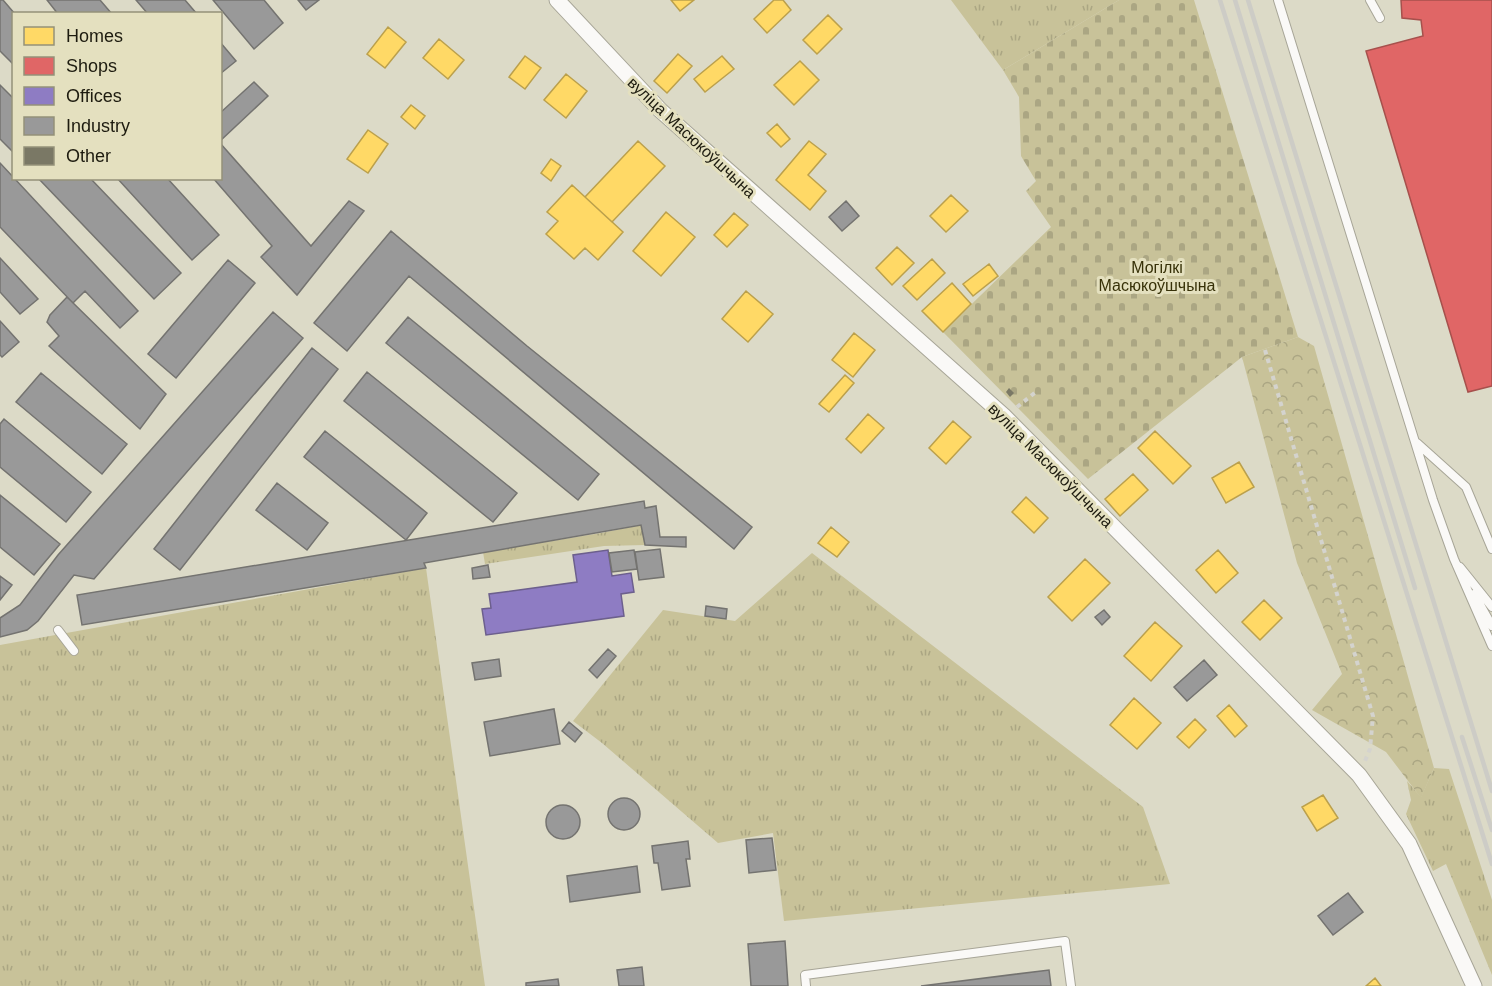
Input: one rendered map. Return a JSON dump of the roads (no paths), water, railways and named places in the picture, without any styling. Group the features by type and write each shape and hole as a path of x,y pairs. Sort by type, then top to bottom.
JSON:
{"street":[{"name":"вуліца Масюкоўшчына","path":"557,0 660,110 1007,419 1359,775 1409,844 1474,986"}],"lane":[{"path":"1278,0 1433,500 1454,559 1492,646"},
{"path":"1370,0 1380,18"},
{"path":"1416,442 1466,487 1492,549"},
{"path":"1454,559 1492,607"},
{"path":"1454,559 1492,626"},
{"path":"58,630 74,651"},
{"path":"806,986 805,975 1065,941 1071,986"}],"railway":[{"path":"1220,0 1492,864"},
{"path":"1235,0 1415,588"},
{"path":"1248,0 1492,791"},
{"path":"1462,737 1492,830"}],"park label":[{"name":"Могілкі Масюкоўшчына","path":"1157,276"}]}
